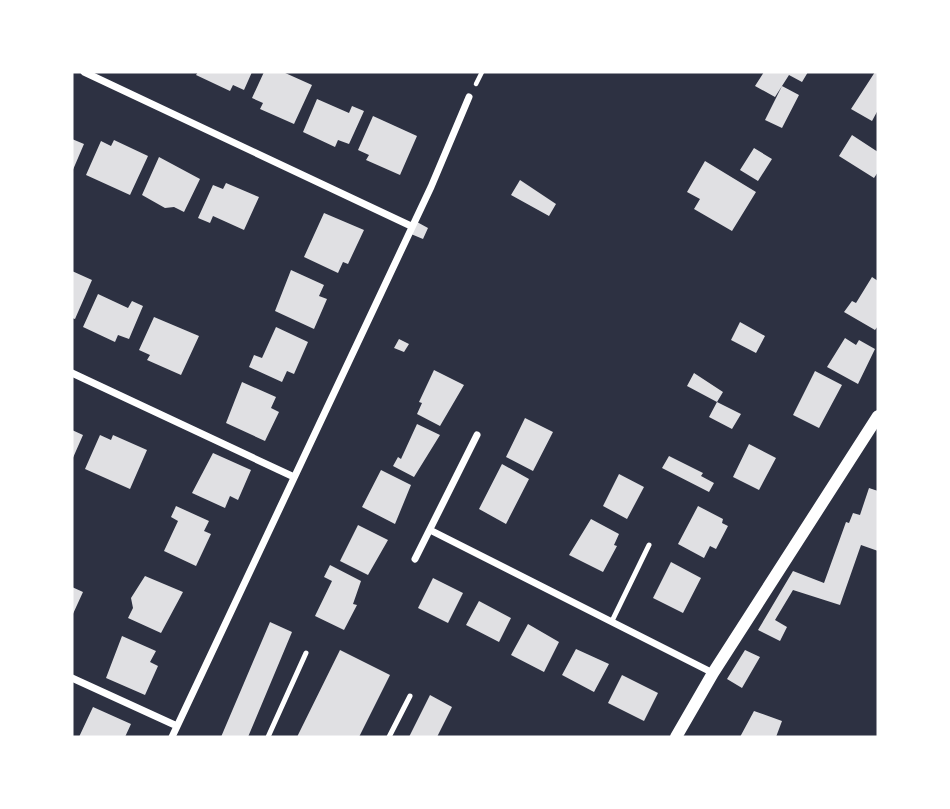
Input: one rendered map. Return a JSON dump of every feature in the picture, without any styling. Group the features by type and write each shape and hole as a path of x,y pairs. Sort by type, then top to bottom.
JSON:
{"street":[{"path":"84,72 411,226"},
{"path":"172,737 431,187 469,97"},
{"path":"72,373 294,477"},
{"path":"677,737 713,673 878,416"},
{"path":"415,559 477,435"},
{"path":"429,530 713,673"},
{"path":"72,678 177,726"}],"lane":[{"path":"612,621 649,545"},
{"path":"268,737 306,653"},
{"path":"389,737 410,696"}],"building":[{"path":"198,72 252,72 244,90 233,85 230,91 196,75"},
{"path":"264,72 283,72 312,85 294,124 260,109 263,103 252,98"},
{"path":"764,72 808,72 802,82 789,75 775,97 755,86"},
{"path":"875,72 878,72 878,110 872,121 851,109"},
{"path":"782,86 799,95 782,128 765,120"},
{"path":"317,99 349,113 352,106 364,111 349,144 338,140 335,147 303,132"},
{"path":"373,116 417,136 400,175 366,160 369,155 358,150"},
{"path":"852,135 878,152 878,172 874,178 839,156"},
{"path":"72,139 84,144 72,172"},
{"path":"114,140 148,156 130,195 86,175 101,141 111,146"},
{"path":"754,148 772,159 758,181 740,170"},
{"path":"159,157 200,179 184,212 174,207 165,208 142,195"},
{"path":"705,161 756,192 732,231 694,209 700,199 687,192"},
{"path":"520,180 556,204 549,216 511,195"},
{"path":"226,183 259,197 244,230 213,216 210,223 198,218 213,185 223,189"},
{"path":"324,213 364,230 348,264 343,262 338,273 304,257"},
{"path":"417,222 428,228 423,239 411,234"},
{"path":"291,270 324,285 319,296 327,299 314,329 275,311"},
{"path":"72,271 92,280 75,319 72,318"},
{"path":"872,277 878,281 878,326 875,330 844,312 852,301 856,303"},
{"path":"98,294 128,308 132,301 143,306 129,339 118,335 115,342 83,327"},
{"path":"154,317 199,336 181,375 147,360 150,355 139,350"},
{"path":"740,322 765,336 756,353 731,340"},
{"path":"276,327 308,342 294,374 287,371 282,382 249,367 254,355 262,358"},
{"path":"845,338 856,345 859,340 875,349 858,384 827,367"},
{"path":"399,339 409,344 404,352 394,348"},
{"path":"434,370 464,385 440,426 417,414 422,403 419,402"},
{"path":"815,371 842,385 819,428 793,415"},
{"path":"694,373 723,392 717,402 687,386"},
{"path":"242,382 276,397 271,408 279,412 265,441 226,423"},
{"path":"717,402 741,414 732,429 709,417"},
{"path":"525,418 553,432 533,471 506,457"},
{"path":"417,424 440,435 414,477 393,466 398,457 401,459"},
{"path":"72,430 83,435 72,460"},
{"path":"100,435 111,440 113,435 147,450 130,489 85,469"},
{"path":"749,444 776,458 759,490 733,477"},
{"path":"213,453 251,470 238,500 230,496 225,508 192,493"},
{"path":"669,456 703,473 701,476 714,483 709,492 662,468"},
{"path":"502,464 529,479 506,524 479,509"},
{"path":"381,470 411,485 395,524 362,507"},
{"path":"619,474 644,487 627,519 603,506"},
{"path":"869,488 878,491 878,551 861,545 840,605 793,590 775,620 787,627 780,641 758,630 793,571 824,583 846,522 849,523 853,513 860,515"},
{"path":"176,506 209,521 204,531 211,534 196,566 164,551 178,521 171,517"},
{"path":"698,506 723,519 722,523 728,526 716,549 710,546 704,558 678,544"},
{"path":"591,519 619,534 614,545 617,546 603,572 569,555"},
{"path":"358,525 388,540 368,575 340,561"},
{"path":"671,562 701,578 683,613 653,598"},
{"path":"330,565 361,581 353,604 357,605 344,630 315,616 332,581 324,577"},
{"path":"145,576 183,592 161,633 128,618 133,608 131,598"},
{"path":"433,578 463,593 448,623 418,608"},
{"path":"72,587 83,592 72,616"},
{"path":"479,601 511,618 499,642 466,625"},
{"path":"270,622 292,632 248,737 221,737"},
{"path":"528,624 559,642 544,672 511,655"},
{"path":"122,636 156,651 150,662 158,666 145,695 106,678"},
{"path":"576,649 609,664 594,692 562,675"},
{"path":"340,650 390,675 359,737 297,737"},
{"path":"745,650 760,657 742,688 727,679"},
{"path":"622,675 658,693 644,721 608,703"},
{"path":"430,695 452,707 437,737 409,737"},
{"path":"93,707 131,724 125,737 79,737"},
{"path":"754,711 782,721 776,737 740,737"}]}
